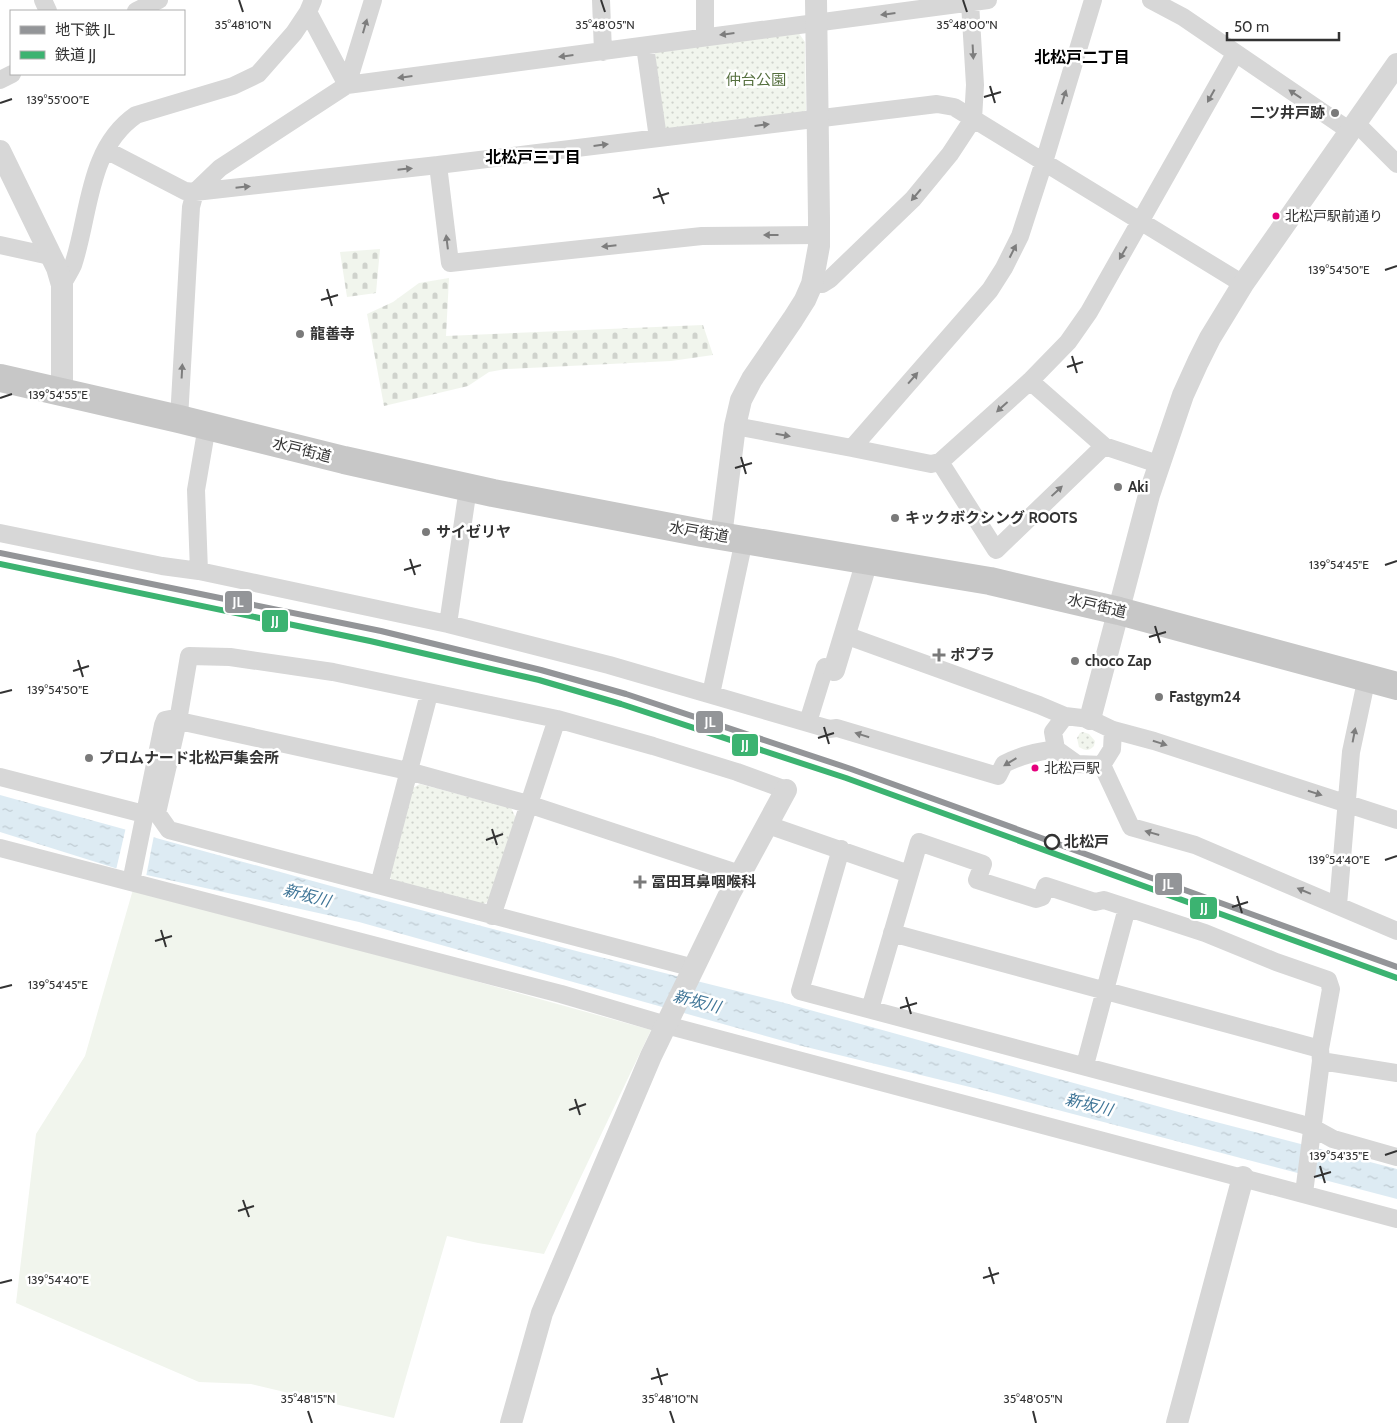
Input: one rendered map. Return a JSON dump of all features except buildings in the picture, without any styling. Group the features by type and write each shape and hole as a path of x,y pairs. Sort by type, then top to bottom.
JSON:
{"highway":[{"name":"水戸街道","path":"0,378 468,488 596,514 990,581 1119,611 1397,686"}],"street":[{"path":"347,85 373,0"},
{"path":"601,0 603,52"},
{"path":"705,0 705,37"},
{"path":"711,694 733,538 735,426 741,400 752,379 805,300 816,269 819,235 816,0"},
{"path":"179,419 190,214 195,192 220,168 347,85 816,23 925,4 970,3 988,0"},
{"path":"852,448 990,290 1004,268 1020,236 1093,0"},
{"path":"1151,0 1184,9 1235,54 1353,127 1397,164"},
{"path":"812,284 822,284 830,279 913,199 950,154 973,119 975,85 970,3"},
{"path":"311,6 347,85"},
{"path":"62,285 72,266 99,162 124,125 136,116 233,86 258,74 294,33 311,6"},
{"path":"645,46 658,138"},
{"path":"735,426 931,464 940,462 1030,381 1074,335 1089,312 1235,54"},
{"path":"1090,719 1158,464 1183,395 1198,362 1210,338 1243,284 1397,64"},
{"path":"106,150 185,191 195,192 438,166 937,104 954,107 1243,284"},
{"path":"0,151 57,268 62,285 62,393"},
{"path":"438,166 450,262 702,236 819,235"},
{"path":"0,245 50,256"},
{"path":"1030,381 1104,446 1158,464"},
{"path":"199,571 196,490 207,426"},
{"path":"990,581 996,550 1104,446"},
{"path":"940,462 996,550"},
{"path":"448,624 468,488"},
{"path":"0,533 162,566 199,571 448,624 609,665 829,729 837,728 998,776 1004,764 1008,761 1024,754 1056,749 1077,764 1102,765"},
{"path":"808,722 825,667 834,670 867,561"},
{"path":"845,636 1029,701 1065,716 1090,719 1113,730 1154,741 1397,820"},
{"path":"511,1423 542,1313 561,1265 666,1024 694,968 740,874 786,790 737,772 653,746 556,719 430,694 333,672 230,657 189,656 178,721 157,813 169,830 694,968"},
{"path":"1338,905 1351,752 1367,677"},
{"path":"380,885 408,771 430,694"},
{"path":"1056,749 1053,732 1065,716"},
{"path":"492,916 556,719"},
{"path":"132,878 165,720 178,721 408,771 528,804 740,874"},
{"path":"1102,765 1112,749 1113,730"},
{"path":"1102,765 1131,827 1195,845 1397,931"},
{"path":"0,777 143,821"},
{"path":"768,824 909,874"},
{"path":"870,1009 919,842 983,864 977,880 1036,899 1042,897 1046,886 1095,902 1104,900 1205,933 1276,962 1328,980 1331,989 1304,1193"},
{"path":"0,848 132,878 666,1024 1397,1219"},
{"path":"841,849 800,991 1313,1128 1333,1140 1397,1157"},
{"path":"1085,1066 1127,908"},
{"path":"892,933 1105,991 1321,1055 1397,1073"},
{"path":"1177,1423 1243,1178"}],"green space":[{"name":"仲台公園","path":"798,32 805,42 806,110 802,115 667,133 661,128 655,52"},
{"path":"380,249 376,293 347,297 340,252"},
{"path":"449,278 446,336 703,325 713,355 671,361 506,369 489,372 468,386 384,406 367,314 393,302 419,283"},
{"path":"1083,732 1089,734 1095,741 1094,746 1089,750 1079,747 1077,738"},
{"path":"420,784 511,808 517,820 489,901 477,908 395,885 388,874 411,789"},
{"path":"134,886 651,1030 544,1254 447,1236 394,1418 251,1384 199,1382 16,1303 36,1134 85,1056"}],"water":[{"name":"新坂川","path":"0,795 360,894 781,1002 1193,1116 1397,1169 1397,1199 982,1090 798,1045 359,922 115,868 0,832"}],"pier":[{"path":"126,827 154,835 146,877 116,870"}],"metro line":[{"name":"JL","path":"0,553 381,631 541,670 626,694 851,769 1397,967"}],"rail line":[{"name":"JJ","path":"0,564 370,641 539,680 621,704 846,778 1397,978"}],"place":[{"name":"二ツ井戸跡","path":"1335,113"},
{"name":"北松戸駅前通り","path":"1276,216"},
{"name":"龍善寺","path":"300,334"},
{"name":"Aki","path":"1118,487"},
{"name":"キックボクシング ROOTS","path":"895,518"},
{"name":"サイゼリヤ","path":"426,532"},
{"name":"ポプラ","path":"939,655"},
{"name":"choco Zap","path":"1075,661"},
{"name":"Fastgym24","path":"1159,697"},
{"name":"プロムナード北松戸集会所","path":"89,758"},
{"name":"北松戸駅","path":"1035,768"},
{"name":"北松戸","path":"1052,842"},
{"name":"冨田耳鼻咽喉科","path":"640,882"}],"district":[{"name":"北松戸二丁目","path":"1082,57"},
{"name":"北松戸三丁目","path":"533,157"}]}
